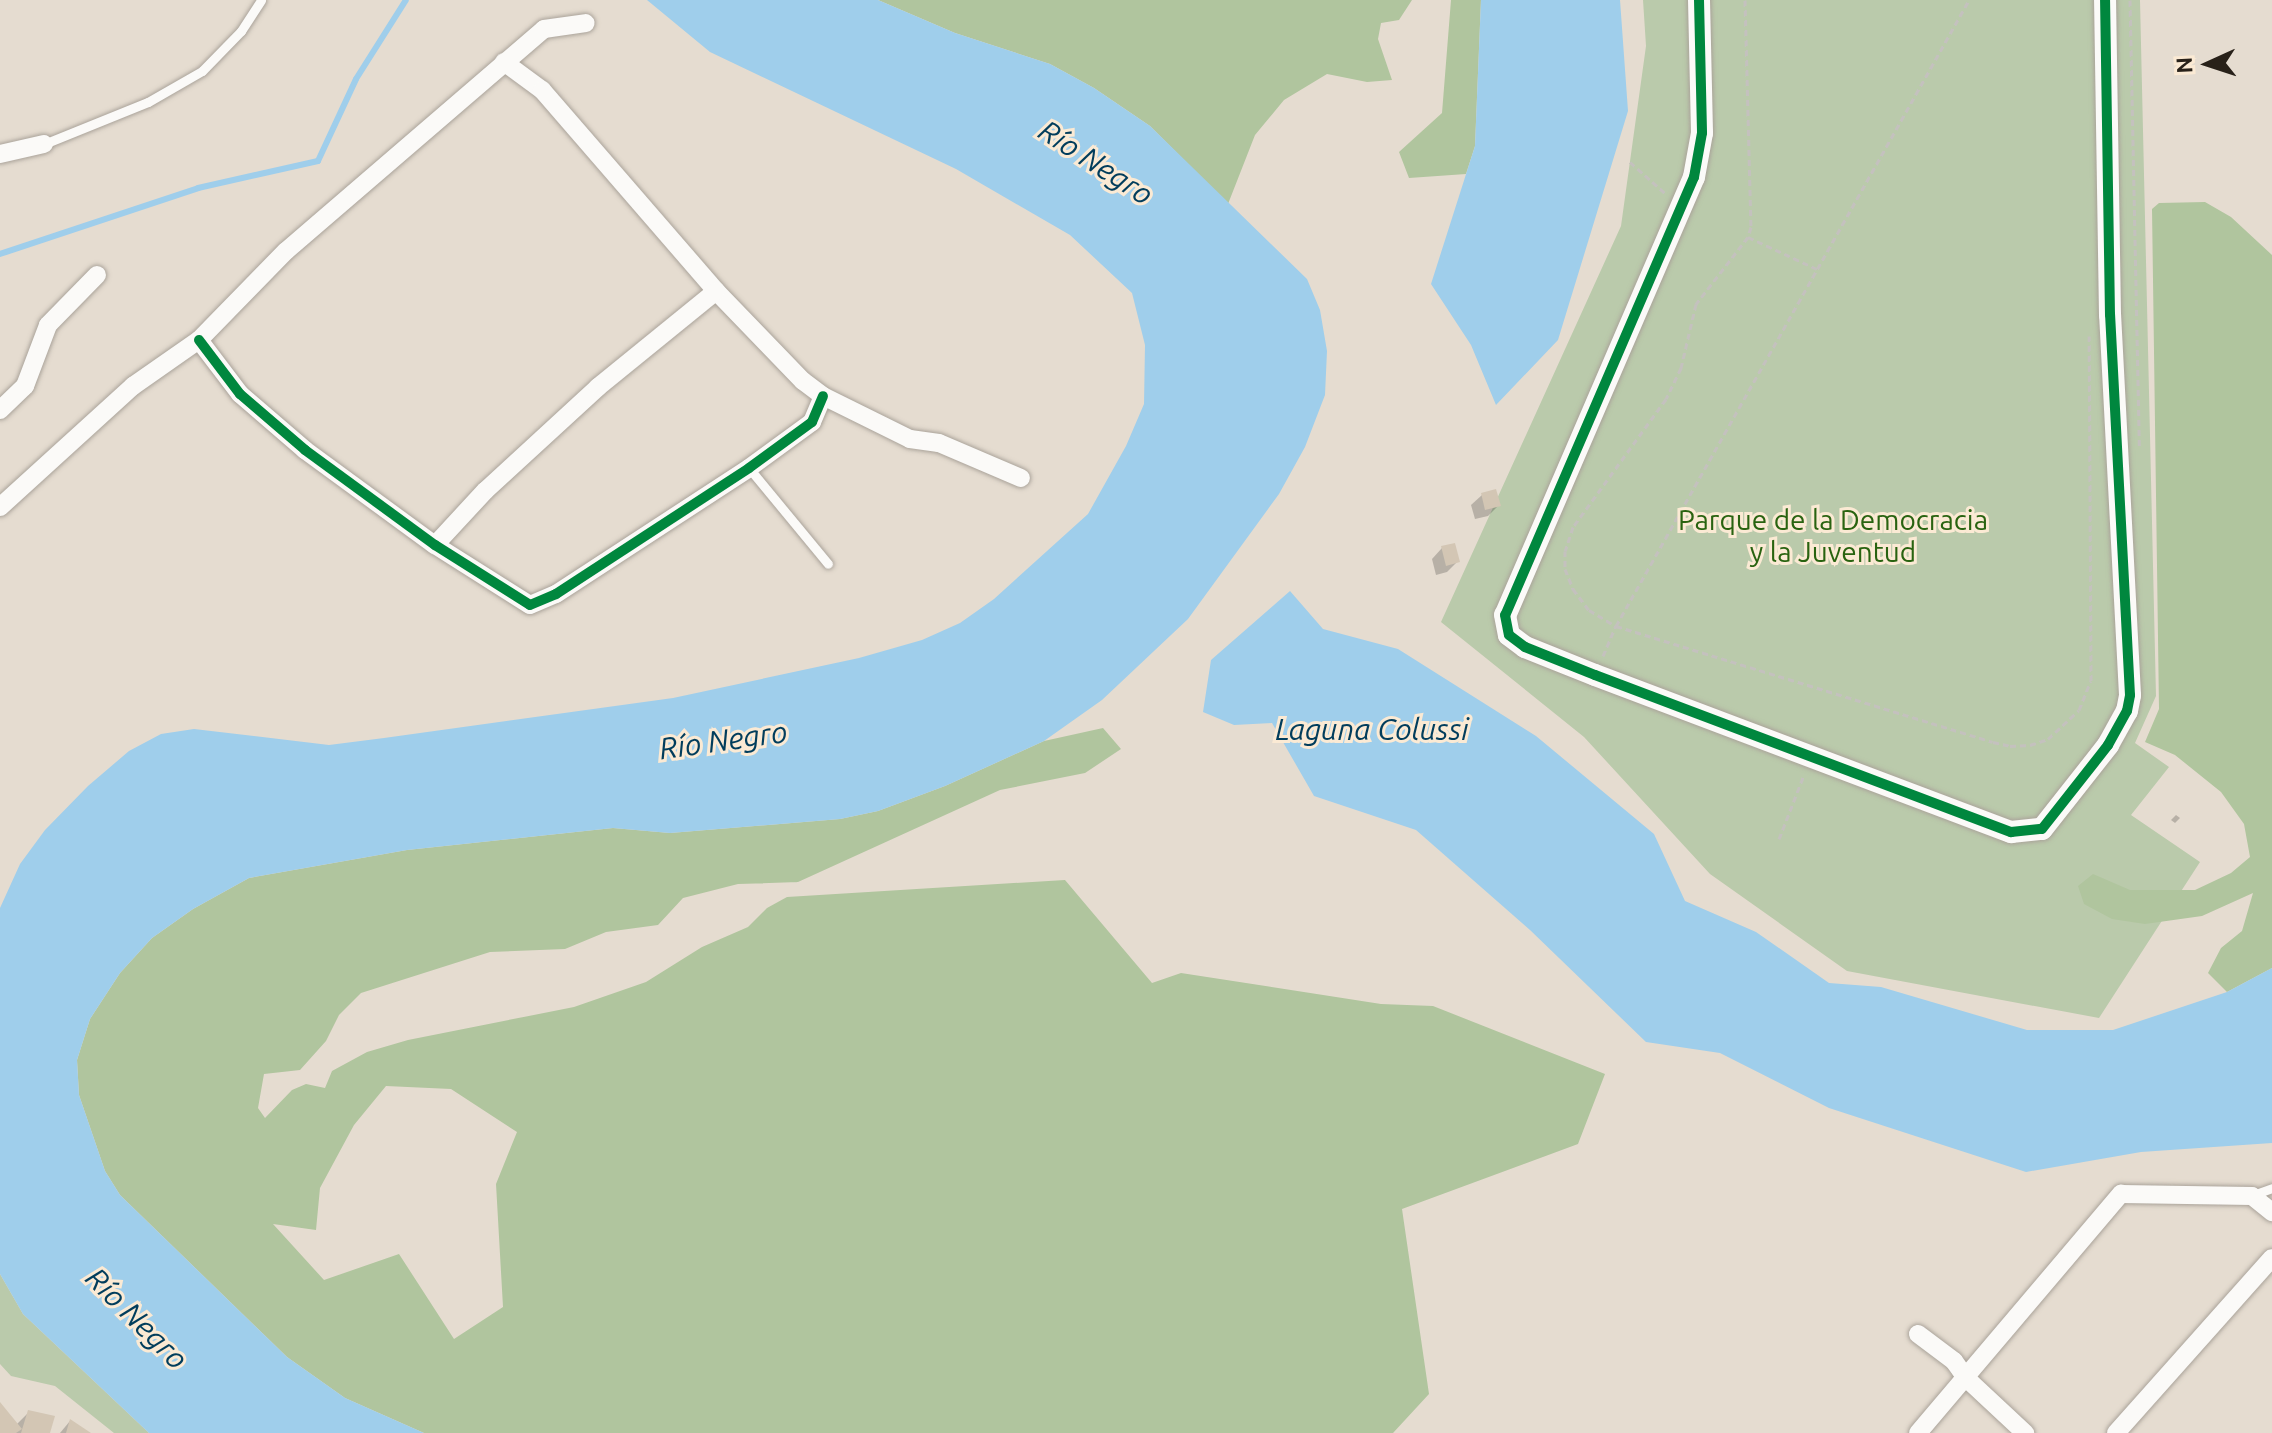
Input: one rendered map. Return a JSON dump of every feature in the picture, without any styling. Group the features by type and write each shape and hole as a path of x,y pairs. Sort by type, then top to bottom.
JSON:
{"street":[{"path":"1699,0 1702,133 1694,177 1683,209 1505,615 1509,635 1525,647 1595,675 1812,754 2011,832 2042,829 2108,745 2127,711 2130,695 2110,315 2105,0"},
{"path":"0,507 133,386 199,340 286,251 504,62 544,29 586,23"},
{"path":"504,62 542,90 716,291 823,396 910,439 939,443 1021,478"},
{"path":"0,154 44,144"},
{"path":"0,410 25,386 48,325 97,275"},
{"path":"435,545 485,491 598,387 716,291"},
{"path":"199,340 240,394 294,441 435,545 530,605 556,594 749,468 812,422 823,396"},
{"path":"1918,1433 2121,1194 2252,1196 2272,1212"},
{"path":"2116,1433 2272,1258"},
{"path":"1918,1334 1954,1361 1966,1378 2025,1433"}],"lane":[{"path":"44,144 148,102 202,71 241,31 261,0"},
{"path":"749,468 828,564"},
{"path":"2252,1196 2272,1188"}],"path":[{"path":"1745,0 1752,214 1748,237 1696,304 1681,368 1666,399 1573,527 1565,551 1565,569 1573,589 1589,610 1616,626 1993,742 2020,746 2048,739 2079,710 2091,681 2089,333"},
{"path":"1595,675 1616,626 1969,0"},
{"path":"2130,0 2139,449"},
{"path":"1630,162 1683,209"},
{"path":"1748,237 1818,269"},
{"path":"1779,839 1812,754"}],"green space":[{"path":"878,0 1412,0 1399,20 1381,23 1378,39 1392,80 1367,82 1327,74 1284,100 1255,135 1228,204 1150,126 1094,88 1050,64 955,33"},
{"path":"1451,0 1481,0 1475,146 1466,174 1409,178 1399,152 1442,113"},
{"name":"Parque de la Democracia y la Juventud","path":"1643,0 2140,0 2156,696 2135,743 2169,767 2131,815 2200,862 2099,1018 1847,971 1710,874 1584,737 1441,622 1621,226 1646,46"},
{"path":"2205,202 2231,217 2272,255 2272,968 2227,992 2208,973 2221,948 2242,931 2253,893 2202,916 2145,924 2112,919 2084,904 2078,886 2093,874 2130,890 2195,890 2231,873 2250,857 2244,824 2221,792 2175,755 2145,742 2159,709 2152,209 2159,203"},
{"path":"1103,728 1121,749 1085,773 1000,790 798,882 738,884 683,898 658,925 606,932 565,949 490,952 361,993 339,1015 326,1041 300,1070 264,1074 258,1108 265,1118 292,1090 306,1084 325,1088 332,1071 367,1052 408,1040 574,1007 646,982 702,947 748,927 767,908 787,897 1065,880 1152,983 1181,973 1381,1004 1433,1006 1605,1074 1578,1144 1402,1209 1429,1394 1393,1433 424,1433 345,1398 287,1357 120,1195 105,1171 79,1095 77,1060 90,1019 120,973 152,938 193,909 249,878 407,850 613,828 670,833 840,819 878,811 945,786 1044,741","holes":["386,1086 451,1089 517,1132 496,1184 503,1307 454,1339 399,1254 324,1280 273,1224 316,1230 320,1188 354,1125"]},
{"path":"0,1274 23,1314 149,1433 114,1433 55,1386 11,1376 0,1364"}],"water":[{"name":"Río Negro","path":"647,0 878,0 955,33 1050,64 1094,88 1150,126 1307,279 1320,310 1327,351 1325,395 1305,447 1279,494 1188,619 1102,700 1044,741 945,786 878,811 840,819 670,833 613,828 407,850 249,878 193,909 152,938 120,973 90,1019 77,1060 79,1095 105,1171 120,1195 287,1357 345,1398 424,1433 149,1433 23,1314 0,1274 0,908 20,864 45,830 88,786 129,751 161,734 194,729 329,745 673,698 859,658 922,640 960,623 994,599 1088,514 1126,446 1144,404 1145,345 1132,293 1070,235 956,169 710,52"},
{"path":"1481,0 1620,0 1628,111 1558,340 1496,405 1471,345 1431,284 1475,146"},
{"name":"Laguna Colussi","path":"1290,591 1323,629 1398,649 1536,736 1654,834 1685,901 1756,932 1829,983 1881,987 2027,1030 2113,1030 2227,992 2272,968 2272,1143 2141,1152 2026,1172 1829,1108 1720,1053 1646,1042 1530,930 1416,830 1314,796 1272,723 1234,725 1203,712 1211,660"}],"building":[{"path":"1496,489 1501,506 1485,510 1481,493"},
{"path":"1455,543 1460,562 1446,566 1441,546"},
{"path":"0,1402 22,1429 16,1433 0,1433"},
{"path":"28,1410 55,1416 50,1433 21,1433"},
{"path":"70,1419 91,1433 66,1433"}],"waterway":[{"path":"0,254 198,188 318,161 356,79 406,0"}],"cycle path":[{"path":"1699,0 1702,133 1694,177 1505,615 1509,635 1525,647 1595,675 2011,832 2042,829 2108,745 2127,711 2130,695 2110,315 2105,0"},
{"path":"199,340 240,394 305,450 435,545 530,605 556,594 749,468 812,422 823,396"}]}
